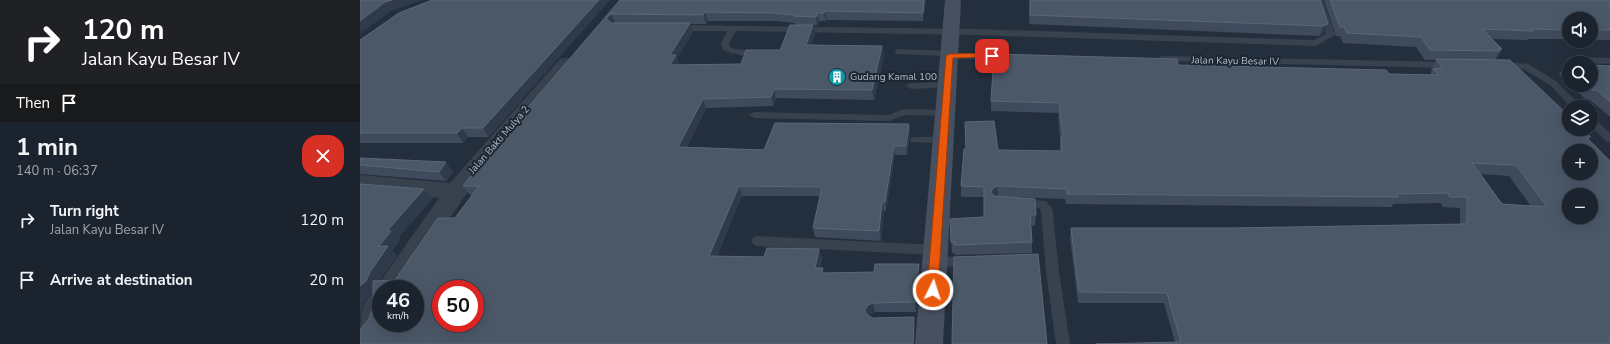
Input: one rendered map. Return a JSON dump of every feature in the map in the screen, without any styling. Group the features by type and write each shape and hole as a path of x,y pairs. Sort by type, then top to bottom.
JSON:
{"main road":[{"path":"929,344 924,319 935,256 948,85 950,32 954,0"}],"street":[{"name":"Jalan Bakti Mulya 2","path":"395,280 456,190 576,51"},
{"path":"360,183 456,190"},
{"path":"361,328 372,313"}],"lane":[{"path":"670,28 950,32 1316,43 1331,35 1319,0"},
{"path":"733,29 724,43 726,48 733,52 767,53"},
{"path":"899,52 949,55 1016,56"},
{"name":"Jalan Kayu Besar IV","path":"1152,59 1459,65"},
{"path":"1598,61 1610,61"},
{"path":"1490,65 1524,66 1553,83 1570,100"},
{"path":"911,86 948,85"},
{"path":"754,115 889,118 904,112 946,113"},
{"path":"1598,127 1610,139"},
{"path":"915,140 944,140"},
{"path":"1013,203 1042,204 1044,205 1047,213 1050,259 1063,344"},
{"path":"757,241 912,247 935,256 978,261"},
{"path":"1036,260 1050,259"}],"building":[{"path":"360,0 392,0 385,2 360,21"},
{"path":"432,0 599,0 483,128 462,128 457,133 360,133 360,40 399,13"},
{"path":"620,0 924,0 923,13 825,11 824,13 817,13 816,17 773,13 705,12 703,15 611,14 606,18 611,23 690,23 670,55 676,55 670,65 741,64 746,50 780,50 790,25 813,25 806,45 882,46 872,90 774,89 771,97 703,99 678,147 764,150 775,123 909,124 906,146 894,146 885,202 882,202 879,231 813,228 822,187 739,186 709,256 764,257 767,248 819,249 815,268 823,268 822,273 874,272 875,264 919,264 915,302 873,303 868,305 865,310 867,315 873,318 914,317 913,344 360,344 360,330 369,319 372,308 372,332 424,332 424,280 395,280 438,218 455,218 479,186 463,186 482,161"},
{"path":"1030,0 1320,0 1328,24 1323,26 1030,15"},
{"path":"1330,0 1610,0 1610,30 1598,30 1598,12 1562,12 1562,30 1531,29 1533,31 1482,29 1502,49 1498,49 1500,51 1430,50 1421,37 1347,33 1344,27 1340,27"},
{"path":"994,54 1177,59 1178,65 1386,70 1389,74 1439,75 1433,69 1443,68 1436,59 1510,60 1562,109 1562,136 1591,137 1586,137 1593,144 1562,144 1562,180 1598,180 1598,149 1610,161 1610,344 1096,344 1181,342 1167,293 1079,292 1071,228 1232,228 1467,224 1467,197 1450,197 1448,193 1396,194 1398,197 1067,194 1067,189 998,186 993,188 991,192 994,196 1035,199 1036,215 1030,215 1032,242 954,245 954,242 951,242 950,219 984,217 984,187 961,186 964,149 966,149 965,122 994,121 998,150 1062,151 1061,137 1063,137 1059,103 991,101","holes":["1472,163 1516,165 1547,207 1502,204"]},
{"path":"1598,65 1610,66 1610,102 1598,91"},
{"path":"360,158 446,162 439,172 360,165"},
{"path":"360,184 424,189 387,231 391,231 379,246 388,246 370,272 366,281 360,286"},
{"path":"1038,254 1047,344 952,344 954,257"}],"place":[{"name":"Gudang Kamal 100","path":"837,77"}],"route":[{"path":"933,290 949,56 992,56"}]}
